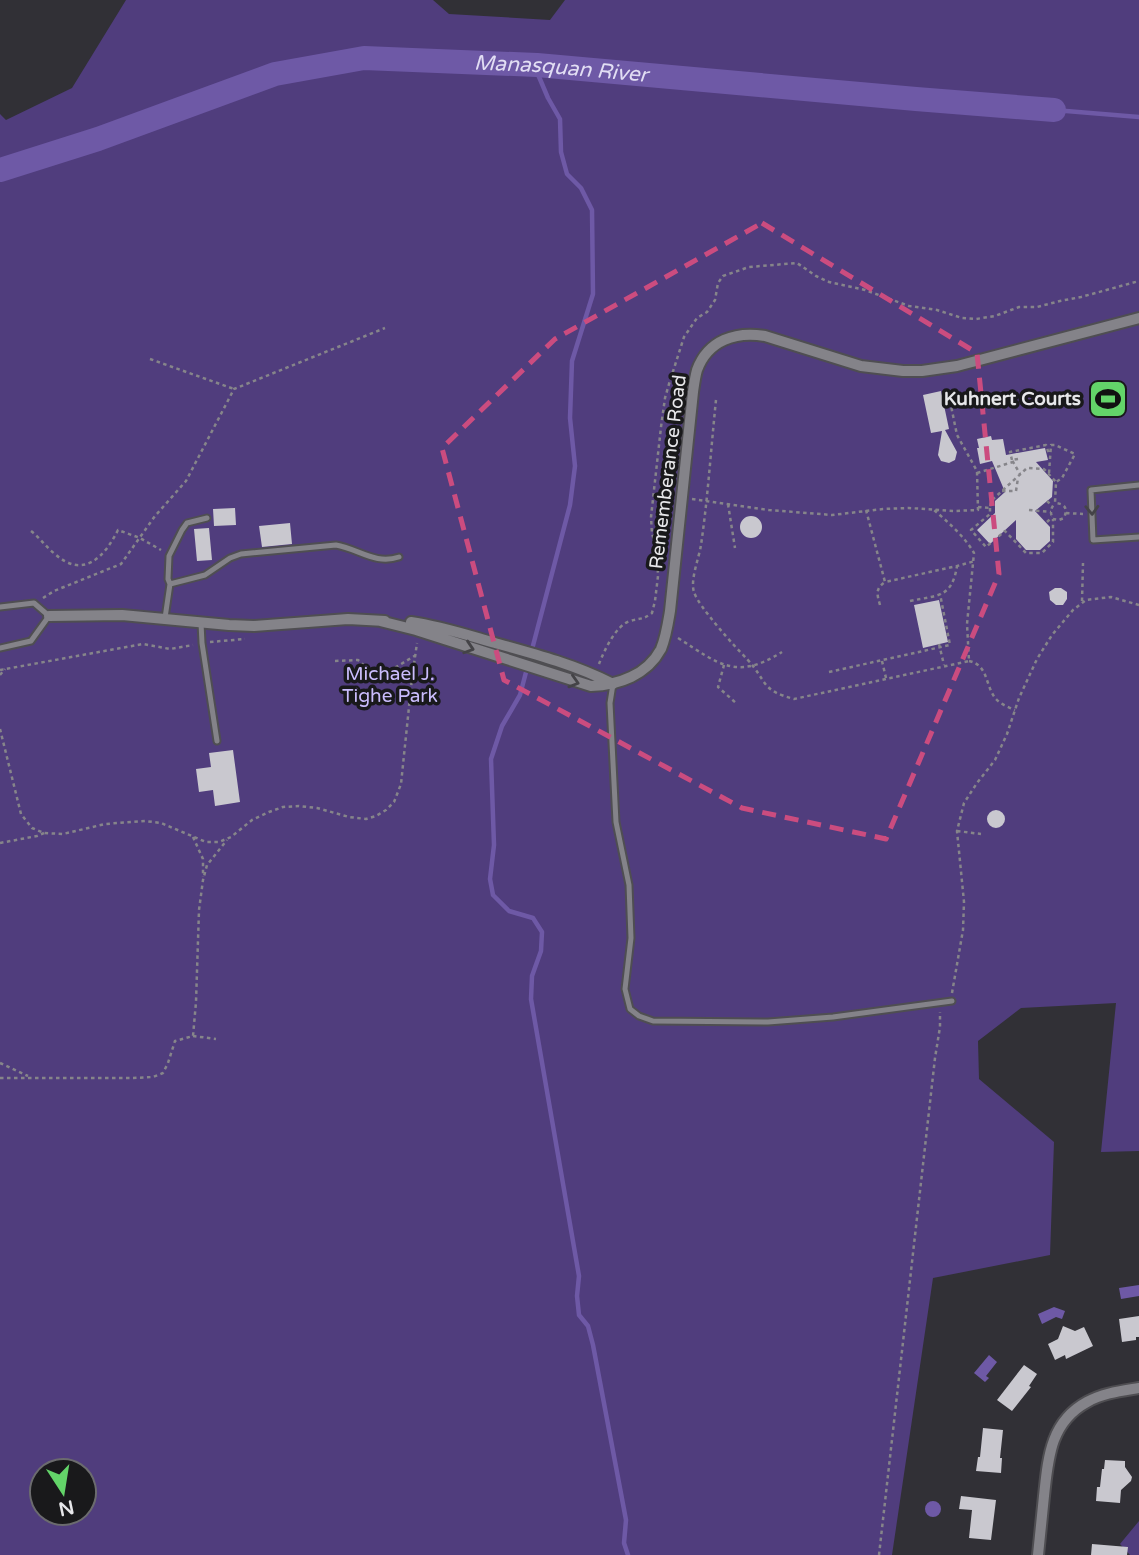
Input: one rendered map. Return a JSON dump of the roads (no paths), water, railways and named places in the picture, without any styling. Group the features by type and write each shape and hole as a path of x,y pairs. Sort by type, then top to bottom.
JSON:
{"street":[{"name":"Rememberance Road","path":"380,621 416,629 591,687 612,684 640,673 649,666 661,648 666,630 692,392 696,372 702,360 717,344 738,334 750,333 861,366 903,372 922,371 957,366 1139,318"},
{"name":"Rememberance Road","path":"49,616 122,615 254,626 348,619 413,622 519,650 595,675 612,684"},
{"path":"1038,1555 1048,1458 1053,1439 1068,1416 1088,1401 1109,1393 1139,1388"}],"lane":[{"path":"1139,485 1091,490 1093,540 1139,537"},
{"path":"164,619 170,584 169,556 187,523 207,518"},
{"path":"170,584 205,575 241,554 336,545 348,547 375,559 389,560 399,557"},
{"path":"0,607 34,603 49,616 31,641 0,648"},
{"path":"201,622 217,741"},
{"path":"612,684 610,703 616,822 629,885 631,938 625,989 630,1009 653,1021 768,1022 833,1017 952,1001"}],"waterway":[{"name":"Manasquan River","path":"0,170 98,139 275,74 364,58 537,65 1054,110"},
{"path":"534,65 560,119 561,152 567,174 581,188 592,210 593,294 572,361 570,418 575,466 570,505 520,695 502,726 491,759 494,845 490,879 493,895 509,911 533,918 542,932 541,951 532,976 531,999 579,1276 579,1315 588,1326 593,1345 626,1520 624,1543 628,1555"},
{"name":"Manasquan River","path":"1054,110 1139,117"}],"place":[{"name":"Kuhnert Courts","path":"1108,399"}],"park label":[{"name":"Michael J. Tighe Park","path":"390,685"}]}
